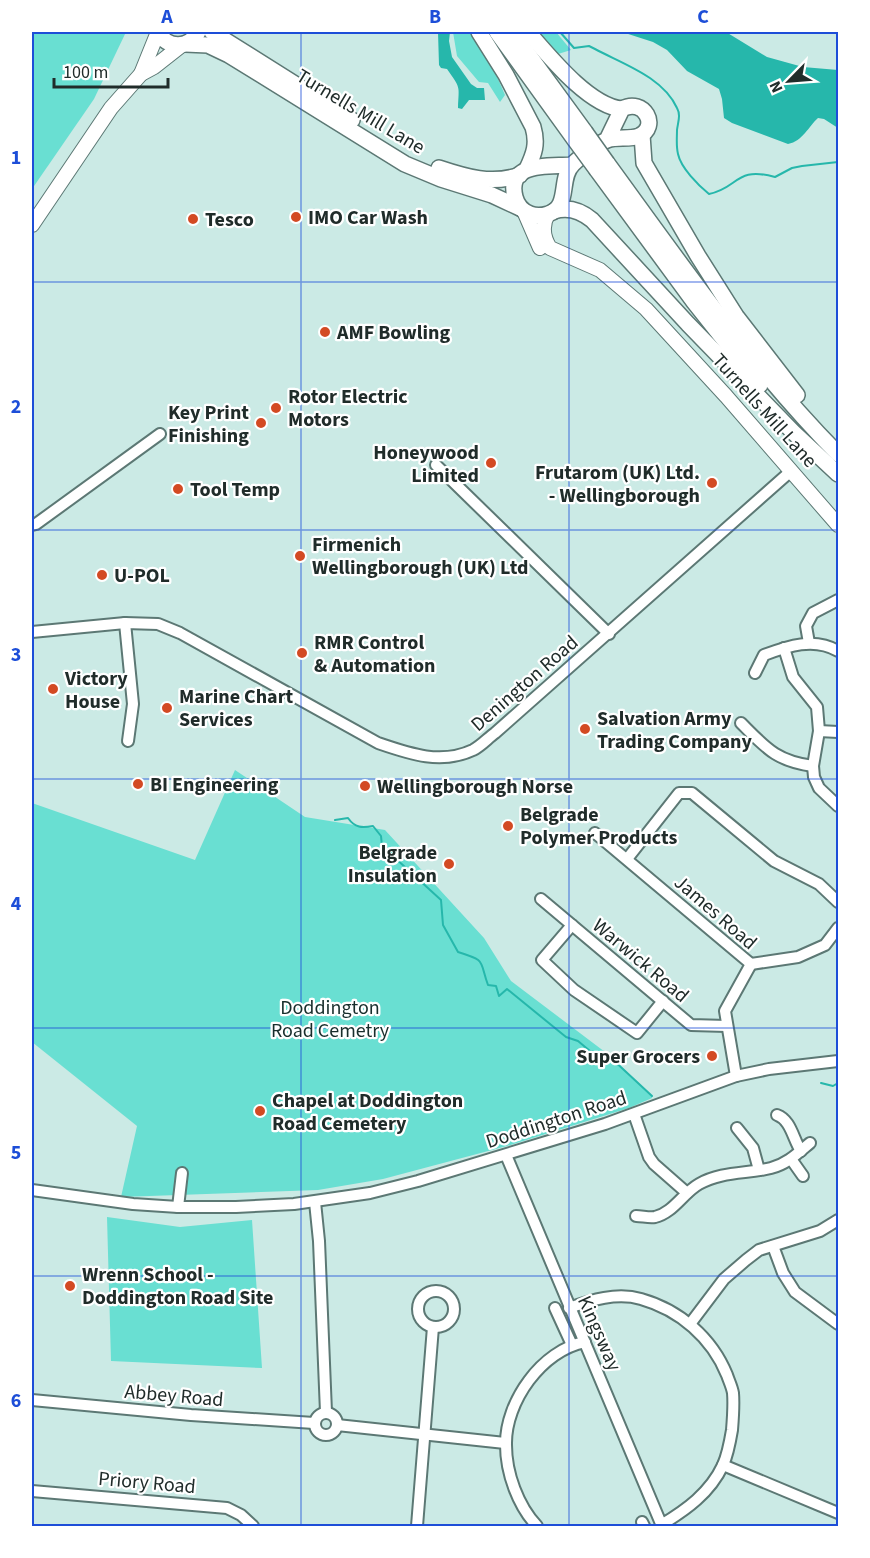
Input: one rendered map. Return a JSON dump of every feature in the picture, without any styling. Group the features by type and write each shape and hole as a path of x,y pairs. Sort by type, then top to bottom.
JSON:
{"highway":[{"path":"158,32 170,44 183,44 195,38 198,32"},
{"name":"Turnells Mill Lane","path":"212,32 417,159 480,180 500,180 523,172"},
{"path":"479,32 506,75 535,135 535,151 514,188 514,195 522,209 532,215 569,208 592,220 793,432 838,473"},
{"path":"497,32 580,136 729,347 838,473"},
{"path":"512,32 580,136"},
{"path":"528,32 597,101 611,108 622,109 632,106 639,107 646,112 648,126 642,135 634,138 607,140"},
{"name":"Turnells Mill Lane","path":"183,44 208,45 229,55 405,164 433,176 492,195 522,209"},
{"path":"523,172 541,166 572,165 607,140 622,109"},
{"path":"642,135 644,163 698,256 736,316 838,446"},
{"path":"551,213 562,201 564,186 572,165"},
{"path":"602,166 733,333 779,389 838,454"},
{"path":"548,167 560,178 564,186"}],"main road":[{"path":"141,75 158,32"},
{"path":"32,225 111,108 141,75 183,44"},
{"name":"Turnells Mill Lane","path":"522,209 542,252 595,276 605,277"},
{"name":"Turnells Mill Lane","path":"551,213 544,225 550,248 600,270 605,277 646,309 838,525"}],"street":[{"path":"32,525 160,434"},
{"path":"436,465 609,634"},
{"name":"Denington Road","path":"32,632 124,622 158,624 180,633 378,743 410,754 441,759 474,750 609,634 791,471"},
{"path":"809,643 806,626 813,613 838,600"},
{"path":"124,622 133,704 128,741"},
{"path":"755,673 764,655 784,648 809,643 830,646 838,651"},
{"path":"784,648 793,677 817,707 819,731 813,766 819,788 838,806"},
{"path":"741,723 766,748 782,759 813,766"},
{"path":"819,731 838,732"},
{"path":"627,859 679,793 692,793 774,861 819,884 838,902"},
{"name":"James Road","path":"595,833 751,964 725,1011 736,1076"},
{"name":"Warwick Road","path":"541,899 692,1025 727,1026"},
{"path":"572,925 542,960 574,990 637,1033 663,1001"},
{"path":"751,964 798,957 825,945 838,928"},
{"name":"Doddington Road","path":"32,1190 133,1204 178,1207 237,1207 315,1202 388,1189 506,1155 634,1113 736,1076 769,1069 838,1061"},
{"path":"634,1113 649,1157 687,1192"},
{"path":"636,1216 654,1217 668,1212 687,1192 720,1175 773,1168 791,1159 806,1147 793,1140 789,1125 783,1118 777,1116"},
{"path":"737,1128 753,1148 759,1170"},
{"name":"Kingsway","path":"506,1155 661,1526"},
{"path":"791,1159 803,1176"},
{"path":"178,1207 182,1173"},
{"path":"315,1202 319,1241 326,1412"},
{"path":"690,1323 723,1279 759,1250 820,1231 838,1220"},
{"path":"773,1246 783,1273 795,1292 838,1324"},
{"path":"569,1308 591,1300 615,1297 639,1298 690,1323 709,1343 723,1366 733,1391 733,1421 730,1443 723,1465 710,1486 693,1504 661,1526"},
{"path":"555,1308 572,1345"},
{"path":"417,1527 433,1327"},
{"path":"537,1527 520,1502 511,1478 505,1443 512,1412 523,1390 538,1370 555,1354 572,1345 585,1342"},
{"name":"Abbey Road","path":"32,1400 190,1415 315,1423 316,1430 325,1435 334,1431 337,1425"},
{"path":"315,1423 318,1415 326,1412 335,1417 337,1425 505,1443"},
{"path":"723,1465 838,1513"},
{"name":"Priory Road","path":"32,1491 227,1508 241,1515 253,1527"}],"green space":[{"path":"32,32 126,32 94,99 32,189"},
{"path":"453,32 472,32 495,72 505,95 500,102 488,83 479,82 457,56"},
{"path":"539,32 556,32 571,50 558,54"},
{"name":"Doddington Road Cemetry","path":"235,770 305,817 385,830 484,938 511,981 609,1055 652,1098 629,1108 507,1146 383,1179 318,1190 121,1197 137,1126 32,1042 32,803 195,860"},
{"path":"107,1217 180,1227 252,1220 262,1368 111,1361"}],"shaded area":[{"path":"438,32 450,32 452,57 471,84 477,88 484,88 485,100 469,100 462,109 458,108 457,84 447,69 439,65"},
{"path":"622,32 726,32 767,57 803,67 838,70 838,128 818,118 801,137 788,144 732,123 724,118 719,89 687,71 667,50 653,42"}],"waterway":[{"path":"560,32 574,48 589,46 641,72 671,97 679,116 677,151 680,159 690,176 709,194 752,174 775,177 792,168 838,162"},
{"path":"335,820 348,818 353,824 359,826 373,826 381,836 382,846 441,900 443,925 458,952 474,957 480,962 488,985 496,986 499,996 507,989 566,1037 578,1041 590,1051 610,1057 652,1096"},
{"path":"821,1083 833,1086 838,1083"}],"place":[{"name":"IMO Car Wash","path":"296,217"},
{"name":"Tesco","path":"193,219"},
{"name":"AMF Bowling","path":"325,332"},
{"name":"Rotor Electric Motors","path":"276,408"},
{"name":"Key Print Finishing","path":"261,423"},
{"name":"Honeywood Limited","path":"491,463"},
{"name":"Frutarom (UK) Ltd. - Wellingborough","path":"712,483"},
{"name":"Tool Temp","path":"178,489"},
{"name":"Firmenich Wellingborough (UK) Ltd","path":"300,556"},
{"name":"U-POL","path":"102,575"},
{"name":"RMR Control & Automation","path":"302,653"},
{"name":"Victory House","path":"53,689"},
{"name":"Marine Chart Services","path":"167,708"},
{"name":"Salvation Army Trading Company","path":"585,729"},
{"name":"BI Engineering","path":"138,784"},
{"name":"Wellingborough Norse","path":"365,786"},
{"name":"Belgrade Polymer Products","path":"508,826"},
{"name":"Belgrade Insulation","path":"449,864"},
{"name":"Super Grocers","path":"712,1056"},
{"name":"Chapel at Doddington Road Cemetery","path":"260,1111"},
{"name":"Wrenn School - Doddington Road Site","path":"70,1286"}]}
